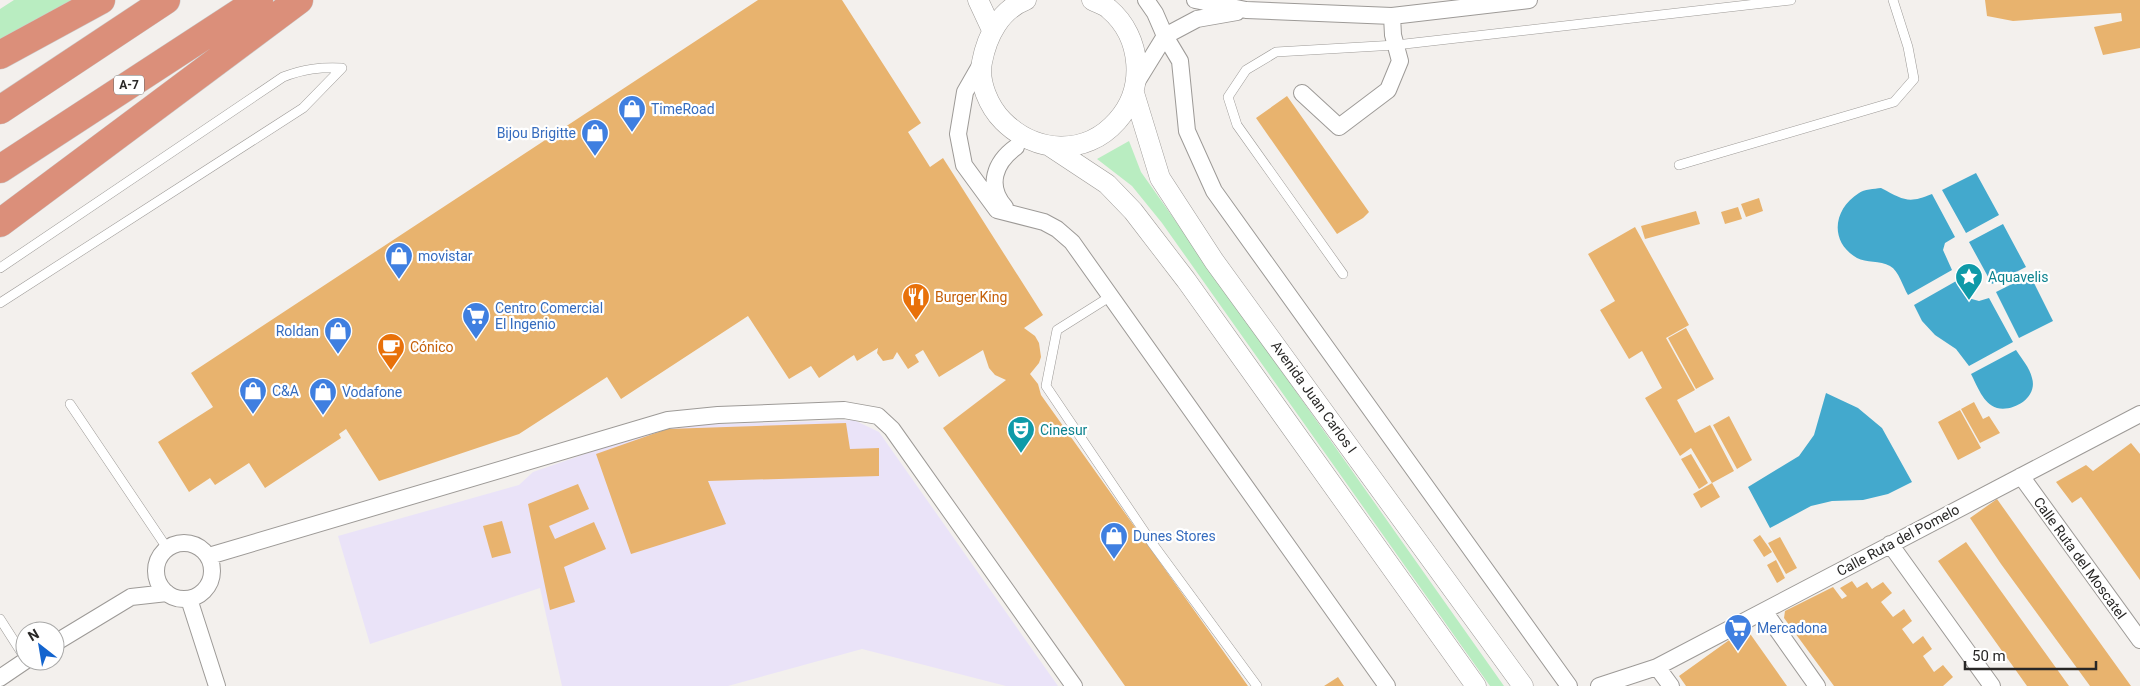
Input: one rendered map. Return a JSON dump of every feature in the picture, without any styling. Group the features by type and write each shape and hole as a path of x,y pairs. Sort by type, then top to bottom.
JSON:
{"highway":[{"path":"0,55 102,0"},
{"path":"0,110 166,0"},
{"name":"A-7","path":"0,169 259,0"},
{"path":"0,223 299,0"}],"street":[{"path":"978,0 992,30"},
{"path":"1026,0 1017,3 1001,18 992,30 981,64 965,92 958,134 964,164 997,210 1044,222 1057,229 1072,242 1387,686"},
{"path":"1092,0 1109,8 1128,32 1136,57 1135,88"},
{"path":"1146,0 1156,13 1165,36 1180,61 1187,131 1214,191 1569,686"},
{"path":"1195,0 1246,10 1392,16 1528,0"},
{"path":"981,64 982,81 994,112 1015,133 1030,142 1052,147 1070,146 1098,137 1118,121 1165,36 1196,19 1246,10"},
{"path":"1302,93 1339,126 1388,90 1400,61 1392,16"},
{"name":"Avenida Juan Carlos I","path":"1135,88 1160,178 1214,261 1524,686"},
{"path":"1016,147 1006,154 997,171 995,182 997,197 1005,207 1020,216"},
{"path":"1052,147 1107,184 1133,211 1186,280 1476,686"},
{"path":"209,556 668,420 718,415 844,410 878,416 892,429 1074,686"},
{"name":"Calle Ruta del Pomelo","path":"1599,686 1657,666 2140,414"},
{"name":"Calle Ruta del Moscatel","path":"2021,476 2140,640"},
{"path":"182,543 191,543 202,549 209,556 213,568 212,578 206,589 199,595 189,599 178,598 167,593 160,586 156,567 167,548 182,543"},
{"path":"1890,544 1992,686"},
{"path":"65,637 131,597 167,593"},
{"path":"189,599 217,686"},
{"path":"1764,611 1817,686"},
{"path":"1657,666 1671,686"},
{"path":"0,678 15,667"}],"lane":[{"path":"1343,274 1237,125 1228,97 1246,70 1276,52 1396,45 1791,0"},
{"path":"1679,165 1894,102 1914,79 1908,47 1893,0"},
{"path":"0,268 283,77 303,69 322,67 342,68 303,108 0,303"},
{"path":"1111,296 1058,330 1046,386 1152,543 1257,686"},
{"path":"70,404 167,548"},
{"path":"0,619 15,643"}],"shaded area":[{"path":"854,420 879,432 1058,686 1006,686 862,649 728,686 562,686 540,588 370,644 338,536 519,485 533,472 666,426"}],"green space":[{"path":"14,0 85,0 0,48 0,9"},
{"path":"1129,141 1141,172 1504,686 1490,686 1162,223 1132,186 1097,159"}],"water":[{"path":"1976,173 1999,215 1966,233 1942,190"},
{"path":"1881,188 1901,198 1911,200 1932,194 1955,237 1945,243 1943,250 1952,270 1908,295 1893,268 1882,263 1857,258 1848,251 1838,235 1840,216 1850,200 1859,193 1869,189"},
{"path":"2003,224 2026,267 1992,284 1969,242"},
{"path":"2030,275 2053,321 2019,338 1996,292"},
{"path":"1958,280 1968,298 1979,301 1989,298 2013,342 1969,366 1956,349 1935,335 1922,321 1914,305"},
{"path":"2016,350 2031,374 2033,385 2028,397 2023,402 2010,408 1997,408 1988,403 1984,398 1971,374"},
{"path":"1826,393 1858,408 1882,428 1912,482 1888,494 1863,500 1832,501 1811,506 1770,528 1748,487 1799,456 1814,435"}],"building":[{"name":"Centro Comercial El Ingenio","path":"758,0 842,0 921,123 908,132 930,167 943,158 1043,315 1024,328 1035,336 1039,343 1041,357 1039,363 1030,374 1038,384 1041,395 1248,686 1125,686 943,428 1006,380 995,375 989,368 983,350 939,377 923,350 915,355 919,362 908,369 897,352 893,359 883,361 877,353 878,348 857,361 854,355 819,378 811,366 789,379 748,316 621,399 607,377 519,434 379,481 346,429 339,434 341,438 265,488 249,463 215,485 210,478 189,492 158,442 213,407 191,373"},
{"path":"1985,0 2140,0 2140,48 2103,55 2094,27 2122,21 2121,13 2013,21 1987,16"},
{"path":"1287,96 1369,212 1363,218 1337,234 1256,118"},
{"path":"1759,198 1763,211 1746,217 1741,204"},
{"path":"1738,207 1742,219 1725,224 1721,212"},
{"path":"1696,211 1700,224 1645,239 1641,226"},
{"path":"1635,227 1689,325 1666,338 1695,390 1677,400 1695,433 1710,425 1734,471 1712,483 1691,448 1680,456 1645,398 1662,388 1642,351 1629,359 1600,310 1615,301 1588,254"},
{"path":"1686,328 1714,379 1696,389 1668,338"},
{"path":"1974,402 1983,419 1989,416 2000,433 1980,443 1961,409"},
{"path":"1960,410 1981,448 1958,460 1938,422"},
{"path":"1729,416 1752,460 1737,469 1713,425"},
{"path":"846,423 850,449 879,448 879,476 708,481 726,524 631,554 596,454 667,429"},
{"path":"2131,443 2140,454 2140,580 2081,497 2072,503 2056,482 2086,465 2093,471"},
{"path":"1691,454 1708,483 1699,489 1681,459"},
{"path":"1712,483 1720,497 1701,508 1693,494"},
{"path":"578,484 589,509 549,526 555,539 594,522 606,549 564,567 575,602 550,610 528,504"},
{"path":"1997,499 2131,686 2090,686 2001,564 1970,518"},
{"path":"502,521 511,553 492,558 483,526"},
{"path":"1760,535 1772,552 1764,557 1753,540"},
{"path":"1780,537 1797,568 1786,574 1768,543"},
{"path":"1966,542 2069,686 2027,686 1938,561"},
{"path":"1776,560 1785,578 1777,583 1767,565"},
{"path":"1852,581 1857,588 1867,582 1872,589 1883,582 1892,593 1881,602 1893,617 1904,609 1912,621 1902,629 1913,644 1923,636 1932,649 1923,656 1934,672 1943,665 1953,677 1943,686 1834,686 1784,618 1785,611 1833,587 1842,599 1847,596 1840,588"},
{"name":"Mercadona","path":"1746,628 1787,686 1686,686 1679,676"},
{"path":"1338,677 1344,686 1324,686"}],"place":[{"name":"TimeRoad","path":"632,133"},
{"name":"Bijou Brigitte","path":"595,157"},
{"name":"movistar","path":"399,280"},
{"name":"Aquavelis","path":"1969,301"},
{"name":"Burger King","path":"916,321"},
{"name":"Centro Comercial El Ingenio","path":"476,340"},
{"name":"Roldan","path":"338,355"},
{"name":"Cónico","path":"391,371"},
{"name":"C&A","path":"253,415"},
{"name":"Vodafone","path":"323,416"},
{"name":"Cinesur","path":"1021,454"},
{"name":"Dunes Stores","path":"1114,560"},
{"name":"Mercadona","path":"1738,652"}]}
